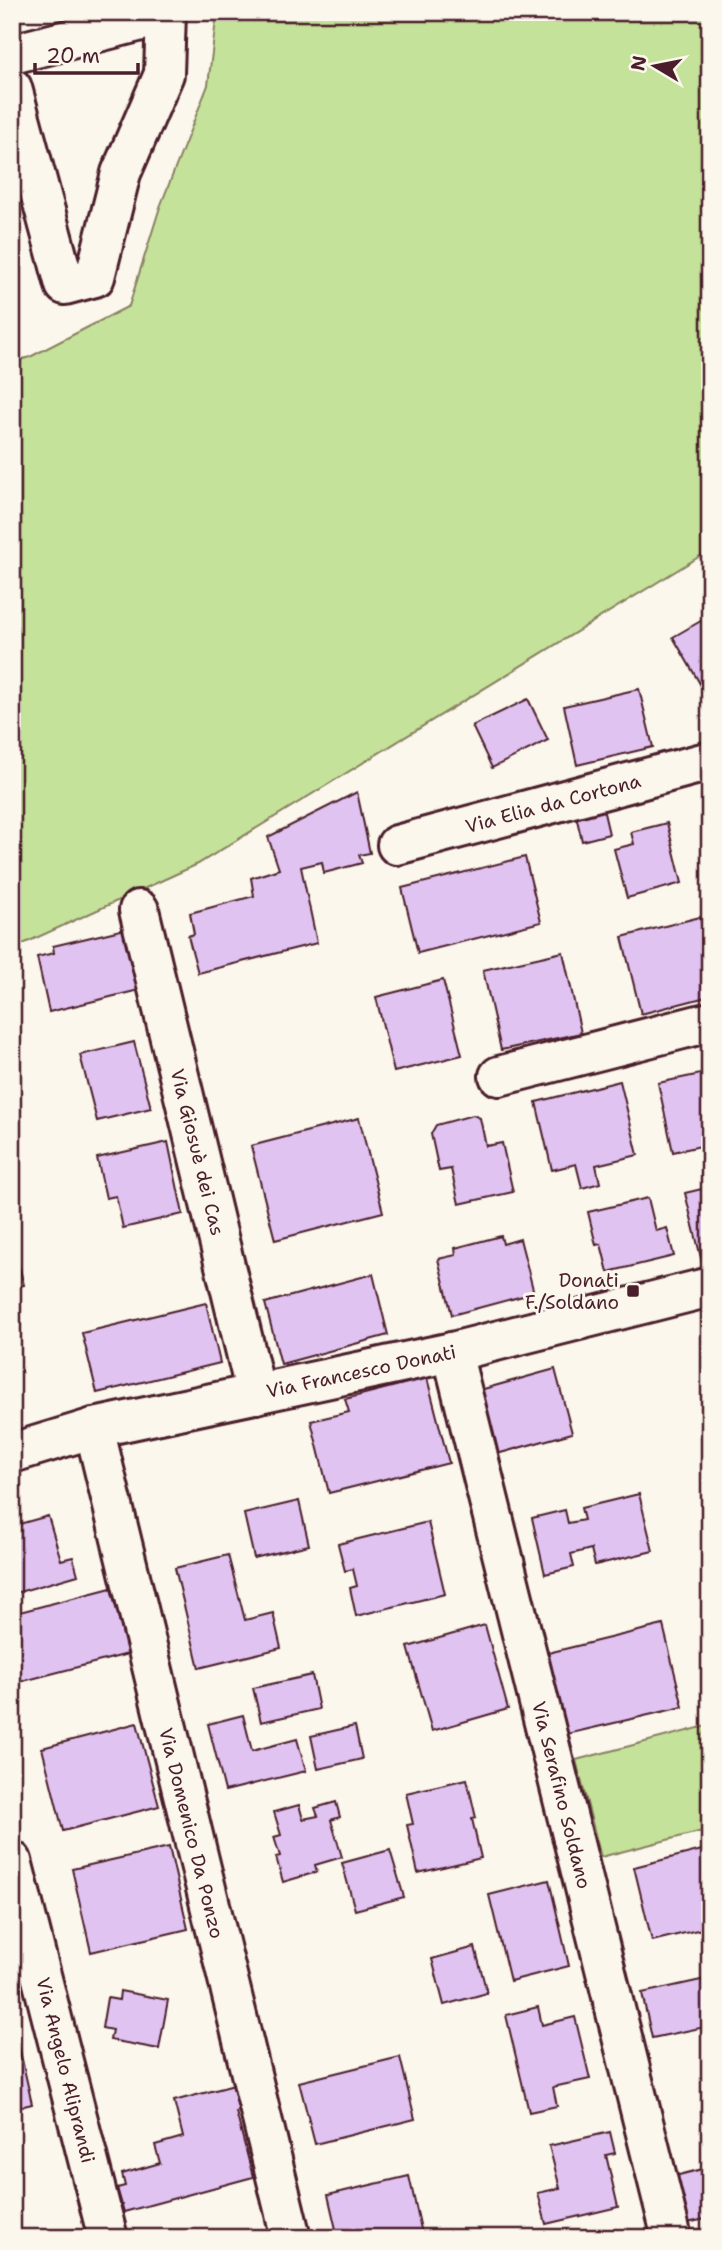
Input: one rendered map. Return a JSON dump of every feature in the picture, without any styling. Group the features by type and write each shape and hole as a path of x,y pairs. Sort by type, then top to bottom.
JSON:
{"street":[{"path":"12,54 166,14 164,74 121,173 94,277 65,285 12,88"},
{"name":"Via Elia da Cortona","path":"397,845 708,771"},
{"name":"Via Giosuè dei Cas","path":"139,910 256,1394"},
{"path":"499,1076 710,1022"},
{"name":"Via Francesco Donati","path":"12,1453 94,1428 452,1352 710,1287"},
{"name":"Via Serafino Soldano","path":"452,1352 673,2238"},
{"name":"Via Domenico Da Ponzo","path":"94,1428 291,2238"},
{"name":"Via Angelo Aliprandi","path":"12,1861 108,2238"}],"green space":[{"path":"217,12 710,12 710,550 198,864 12,949 12,362 30,357 129,306 160,207 208,85"},
{"path":"710,1725 710,1829 601,1857 576,1760"}],"building":[{"path":"706,618 710,625 710,701 673,637"},
{"path":"639,689 653,747 577,765 564,706"},
{"path":"528,699 548,740 492,768 472,726"},
{"path":"357,792 370,853 359,855 362,863 324,873 322,862 301,867 317,943 198,973 188,936 194,934 190,913 254,896 251,878 279,869 268,837"},
{"path":"601,800 609,834 582,841 574,807"},
{"path":"667,823 682,883 627,898 614,849 634,844 631,832"},
{"path":"525,857 541,922 418,953 402,888"},
{"path":"700,917 710,957 710,996 641,1014 622,937"},
{"path":"125,929 139,990 49,1012 37,957 54,953 53,946"},
{"path":"563,952 581,1033 501,1050 483,970"},
{"path":"443,980 462,1055 394,1072 376,997"},
{"path":"134,1042 151,1108 97,1121 80,1055"},
{"path":"710,1072 710,1144 673,1152 658,1083"},
{"path":"620,1081 638,1155 596,1165 600,1183 582,1188 576,1164 552,1170 536,1102"},
{"path":"473,1115 480,1118 486,1146 502,1143 513,1192 459,1204 451,1169 439,1171 431,1134 436,1125"},
{"path":"359,1118 383,1212 275,1240 251,1146"},
{"path":"168,1142 183,1214 123,1228 116,1196 106,1198 97,1158"},
{"path":"710,1187 710,1264 703,1266 685,1193"},
{"path":"648,1198 656,1231 667,1228 674,1256 608,1272 601,1244 596,1245 588,1212"},
{"path":"501,1236 503,1244 520,1239 534,1293 452,1315 438,1259 456,1255 455,1248"},
{"path":"12,1239 24,1285 12,1288"},
{"path":"373,1274 388,1335 281,1364 265,1303"},
{"path":"206,1303 220,1363 97,1393 82,1333"},
{"path":"555,1369 572,1433 497,1454 480,1390"},
{"path":"427,1378 449,1463 329,1493 311,1421 349,1412 345,1399"},
{"path":"639,1494 653,1551 595,1565 591,1549 571,1554 574,1567 545,1574 532,1518 565,1510 568,1523 584,1520 581,1508"},
{"path":"299,1501 309,1545 254,1558 244,1514"},
{"path":"48,1516 61,1560 73,1557 78,1575 12,1594 12,1526"},
{"path":"428,1522 445,1594 356,1616 350,1588 357,1586 353,1569 345,1571 338,1544"},
{"path":"228,1555 245,1620 273,1613 281,1648 199,1668 175,1568"},
{"path":"111,1588 128,1654 12,1684 12,1614"},
{"path":"485,1625 508,1709 432,1731 408,1647"},
{"path":"663,1625 683,1707 567,1734 548,1653"},
{"path":"312,1675 319,1709 261,1722 253,1688"},
{"path":"243,1715 252,1751 297,1739 306,1771 225,1791 208,1724"},
{"path":"137,1723 159,1806 63,1831 42,1748"},
{"path":"355,1726 362,1759 318,1769 311,1736"},
{"path":"467,1779 481,1858 418,1873 407,1825 413,1824 406,1793"},
{"path":"336,1802 340,1817 331,1820 342,1857 315,1865 317,1872 283,1882 276,1857 280,1856 274,1837 281,1835 274,1812 299,1805 303,1819 318,1816 315,1808"},
{"path":"169,1847 188,1929 91,1952 72,1869"},
{"path":"710,1848 710,1927 652,1941 634,1867"},
{"path":"390,1850 404,1897 355,1910 342,1863"},
{"path":"549,1880 569,1966 510,1981 489,1895"},
{"path":"475,1947 487,1993 444,2005 432,1959"},
{"path":"12,1968 20,1998 12,2000"},
{"path":"710,1978 710,2026 652,2038 642,1993"},
{"path":"120,1991 168,2000 159,2049 110,2040 112,2030 102,2028 107,1998 119,2000"},
{"path":"538,2007 542,2025 575,2017 590,2079 553,2087 557,2106 529,2112 506,2015"},
{"path":"12,2015 32,2104 12,2109"},
{"path":"400,2057 415,2119 315,2144 299,2082"},
{"path":"234,2085 241,2111 236,2112 253,2177 124,2212 117,2188 125,2186 122,2174 160,2163 155,2145 183,2137 174,2101"},
{"path":"610,2132 615,2153 606,2155 618,2207 546,2224 538,2193 560,2188 549,2146"},
{"path":"710,2167 710,2218 687,2223 675,2176"},
{"path":"409,2176 423,2238 338,2238 328,2195"}],"place":[{"name":"Donati F./Soldano","path":"633,1291"}]}
